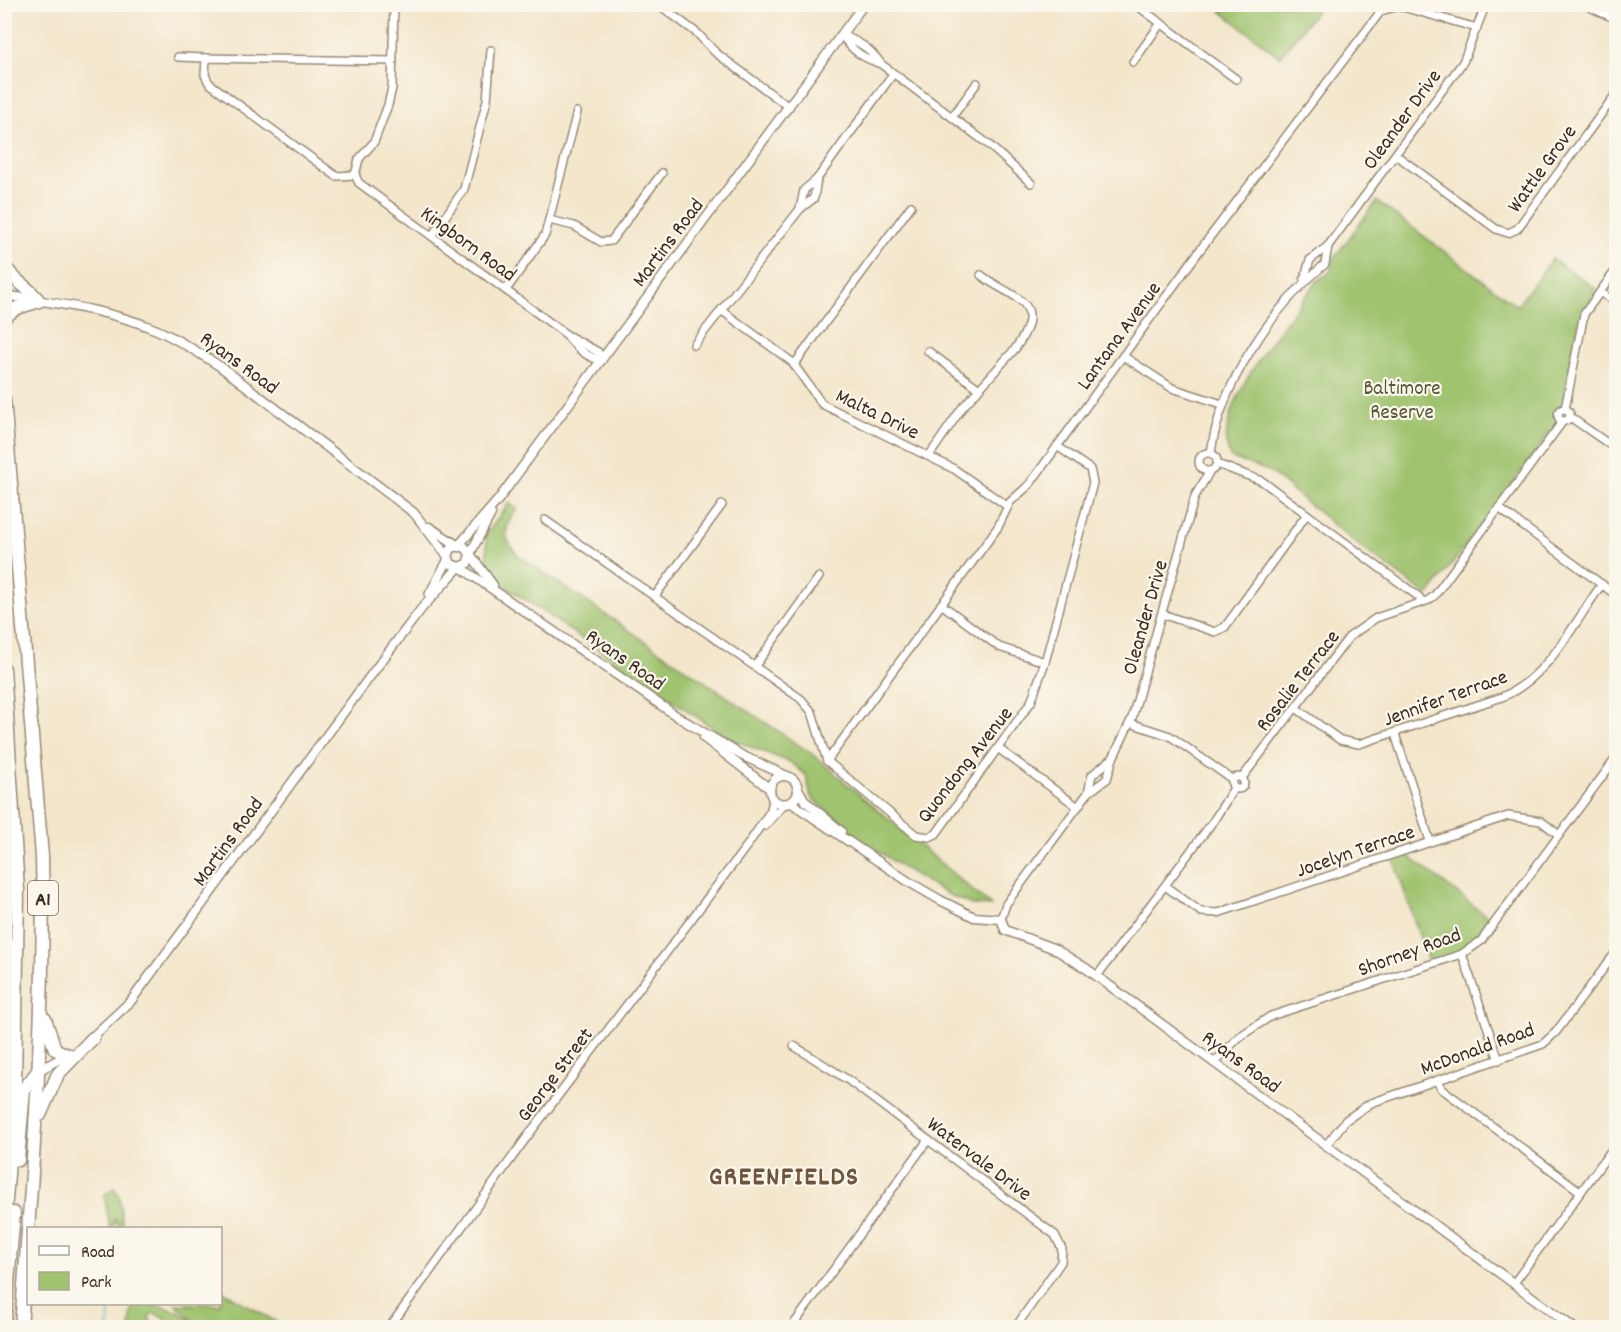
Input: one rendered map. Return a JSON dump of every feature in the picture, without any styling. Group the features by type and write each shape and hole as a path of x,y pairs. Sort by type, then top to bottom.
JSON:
{"highway":[{"path":"4,265 12,278 33,292 39,301 17,308 4,317"},
{"name":"A1","path":"4,399 42,856 42,1009 28,1227"},
{"name":"A1","path":"4,669 16,836 17,967 15,1085 4,1225"},
{"path":"4,799 12,944 17,967"},
{"path":"42,1009 55,1049 67,1055"},
{"path":"36,1126 58,1074 93,1038"},
{"path":"4,1326 24,1089 39,1071"},
{"name":"A1","path":"21,1328 27,1247"}],"street":[{"path":"206,58 205,75 209,83 336,176 355,176 359,159 374,142 388,105 393,61 394,4"},
{"path":"658,4 698,33 716,53 789,107"},
{"name":"Martins Road","path":"458,545 498,500 864,4"},
{"path":"1135,4 1236,79"},
{"name":"Oleander Drive","path":"1304,280 1310,260 1328,246 1463,62 1486,4"},
{"path":"1583,4 1617,19"},
{"name":"Lantana Avenue","path":"827,761 998,526 1007,506 1029,484 1377,16 1387,6 1407,8 1477,28"},
{"path":"1133,62 1161,24"},
{"path":"842,35 859,41 873,52 881,64 893,74 988,144 1031,183"},
{"path":"432,236 464,189 487,100 491,50"},
{"path":"178,57 393,61"},
{"path":"800,209 804,190 816,179 893,74"},
{"path":"952,117 977,83"},
{"name":"Wattle Grove","path":"1396,155 1496,229 1506,233 1512,232 1617,94"},
{"path":"506,290 540,245 549,220 576,112"},
{"path":"549,220 574,226 601,242 611,241 662,173"},
{"name":"Kingborn Road","path":"355,176 359,183 567,335 598,352 602,360"},
{"path":"694,345 800,209 814,198 816,179"},
{"path":"794,364 911,206"},
{"name":"Oleander Drive","path":"1211,453 1222,404 1244,361 1304,280 1325,264 1328,246"},
{"path":"1617,270 1584,314 1565,409 1558,414 1617,449"},
{"path":"929,456 978,388 1023,339 1028,315 1023,300 992,284 981,275"},
{"path":"1600,292 1617,303"},
{"name":"Ryans Road","path":"4,296 114,316 156,330 192,348 221,367 414,513 448,559"},
{"name":"Malta Drive","path":"721,310 794,364 822,404 954,469 1007,506"},
{"path":"928,351 978,388"},
{"path":"1123,356 1165,385 1222,404"},
{"path":"1217,464 1262,481 1419,597 1422,602 1436,595 1567,419 1569,412 1565,409"},
{"name":"Quondong Avenue","path":"827,761 916,835 925,838 936,834 999,749 1031,702 1045,662 1093,483 1090,469 1057,446"},
{"path":"1211,453 1216,458 1217,464 1210,471 1201,468 1200,458 1203,454 1211,453"},
{"name":"Oleander Drive","path":"1001,919 1006,904 1088,793 1107,779 1113,758 1130,723 1200,484 1201,468"},
{"name":"Oleander Drive","path":"1200,484 1210,471"},
{"name":"Martins Road","path":"470,554 498,500"},
{"path":"655,596 722,505"},
{"path":"1500,508 1617,595"},
{"path":"1161,614 1215,632 1225,627 1307,514"},
{"path":"545,520 755,666 808,706 815,720 827,761"},
{"name":"Ryans Road","path":"423,524 458,545"},
{"path":"458,545 465,547 470,554 468,562 459,567 453,566 448,559 451,548 458,545"},
{"name":"Ryans Road","path":"470,554 496,589"},
{"name":"Martins Road","path":"422,608 448,559"},
{"name":"Martins Road","path":"39,1071 93,1038 131,1001 422,608 459,567"},
{"name":"Ryans Road","path":"459,567 496,589 678,717 741,755 789,777"},
{"path":"755,666 819,577"},
{"name":"Jennifer Terrace","path":"1296,708 1344,742 1368,743 1502,697 1522,686 1538,673 1602,584"},
{"name":"Rosalie Terrace","path":"1234,784 1242,778 1349,637 1376,618 1422,602"},
{"path":"941,604 999,647 1045,662"},
{"name":"Ryans Road","path":"678,717 771,794"},
{"path":"1096,976 1165,886 1234,784 1170,736 1130,723"},
{"path":"1395,734 1430,841"},
{"path":"999,749 1078,807"},
{"name":"Oleander Drive","path":"1088,793 1092,775 1113,758"},
{"name":"Shorney Road","path":"1214,1063 1239,1037 1271,1016 1462,954 1481,941 1617,758"},
{"path":"874,858 805,801 798,787 789,777 777,778 771,794 909,882 966,913 985,919 1001,919"},
{"path":"787,803 796,796 798,787"},
{"name":"George Street","path":"389,1328 524,1141 749,843 771,810 771,794"},
{"name":"George Street","path":"749,843 787,803"},
{"name":"Jocelyn Terrace","path":"1165,886 1201,912 1218,913 1508,816 1541,821 1559,835"},
{"name":"Ryans Road","path":"1001,919 1005,930 1055,949 1096,976 1574,1328"},
{"name":"McDonald Road","path":"1326,1145 1346,1120 1371,1103 1530,1050 1550,1038 1617,952"},
{"path":"1462,954 1499,1060"},
{"name":"Watervale Drive","path":"794,1046 848,1080 1053,1233 1062,1249 1061,1262 1015,1328"},
{"path":"1437,1081 1442,1089 1581,1192"},
{"path":"791,1328 928,1140"},
{"path":"1514,1283 1617,1144"}],"green space":[{"path":"1213,5 1321,5 1280,57"},
{"name":"Baltimore Reserve","path":"1377,201 1517,306 1552,259 1597,289 1579,321 1563,404 1556,413 1556,425 1428,596 1354,542 1269,471 1231,458 1226,439 1230,416 1240,391 1255,366 1318,280 1330,272 1333,259"},
{"path":"509,503 517,509 507,528 507,539 519,556 812,754 991,906 972,905 947,894 905,869 863,841 811,797 806,775 790,762 728,738 499,582 488,570 486,535"},
{"path":"5,799 12,944 17,967 5,1225"},
{"path":"1402,851 1496,923 1462,954 1429,964 1392,855"},
{"path":"114,1188 119,1195 123,1227 119,1227 115,1219 113,1227 110,1227 104,1195"},
{"path":"222,1291 282,1327 206,1326 192,1319 176,1305 222,1305"},
{"path":"135,1305 153,1305 170,1309 185,1316 198,1327 163,1327 166,1318 153,1313 149,1317 153,1327 130,1327 132,1310"}],"waterway":[{"path":"108,1328 110,1305"}],"district":[{"name":"GREENFIELDS","path":"784,1175"}]}
